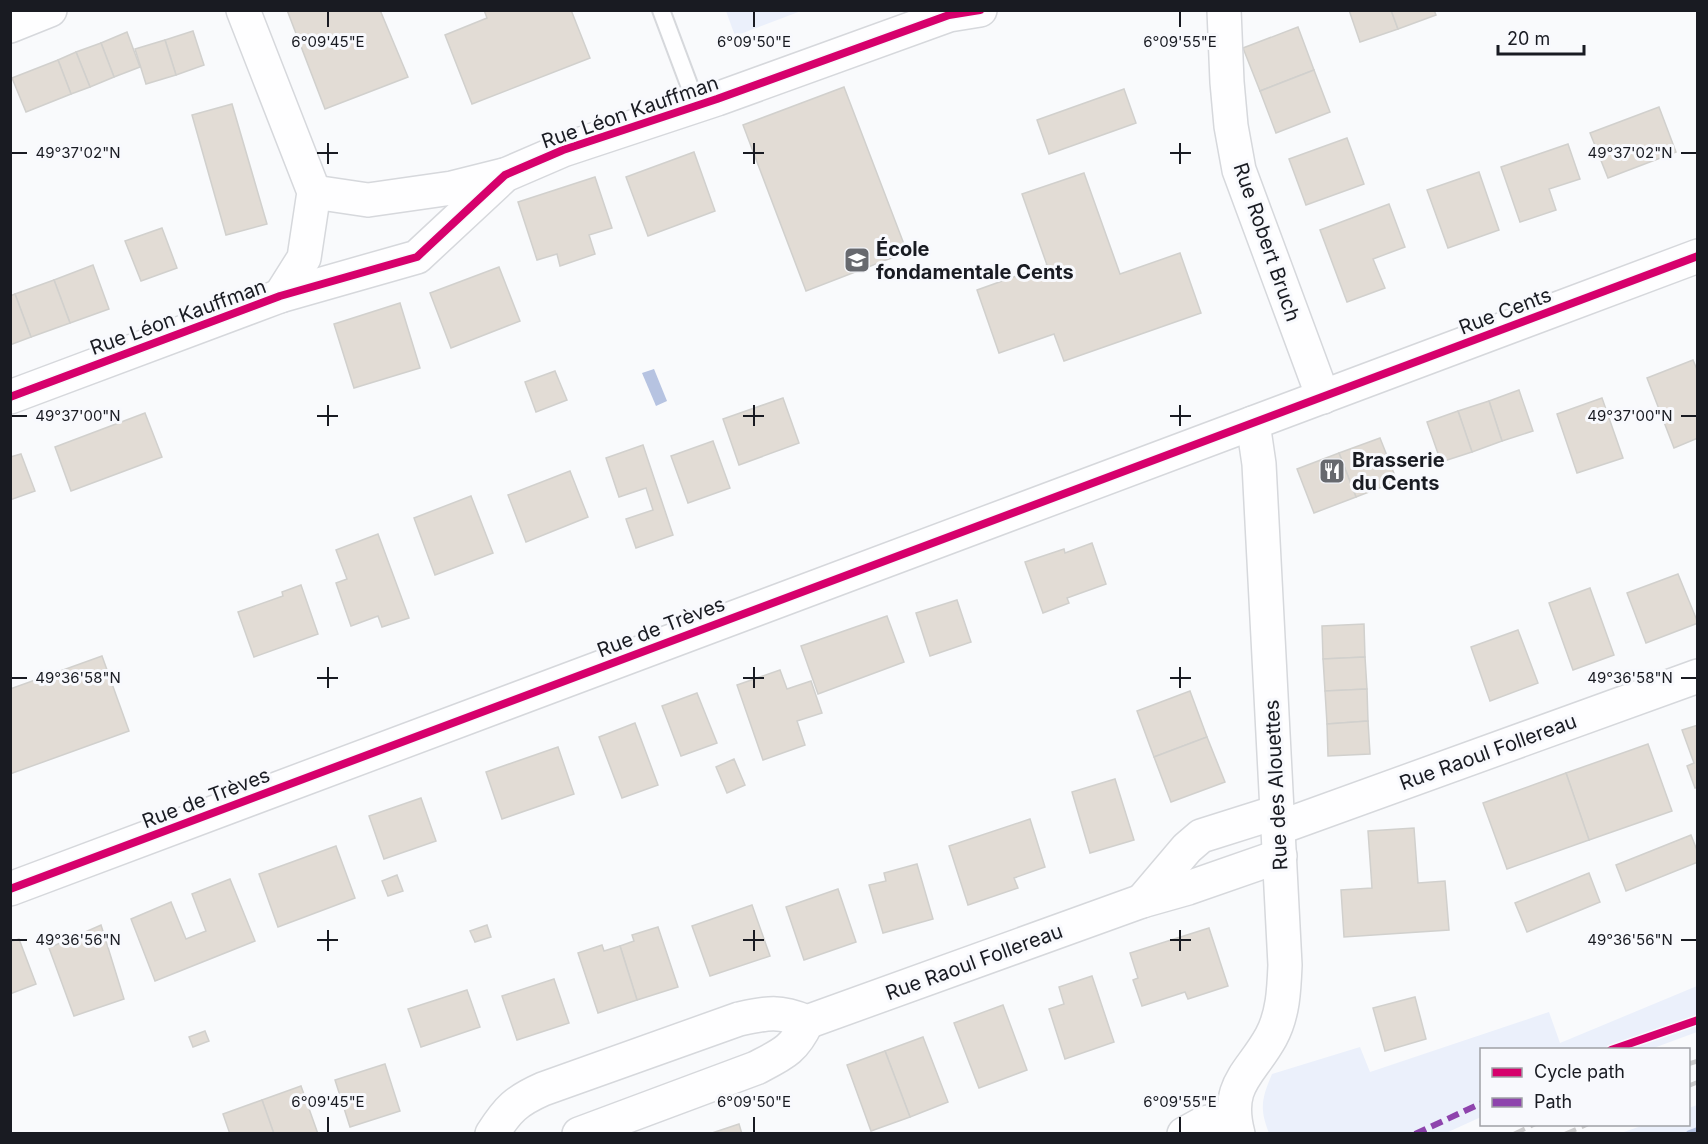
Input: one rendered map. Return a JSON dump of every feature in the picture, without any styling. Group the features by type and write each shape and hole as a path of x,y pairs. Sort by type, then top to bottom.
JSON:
{"street":[{"path":"10,26 50,10"},
{"path":"243,10 314,192 304,258 280,296"},
{"name":"Rue Léon Kauffman","path":"10,397 280,296 417,257 505,175 564,150 697,106 949,15 980,10"},
{"name":"Rue Robert Bruch","path":"1224,10 1231,126 1239,170 1323,397"},
{"path":"314,192 368,200 452,188 505,175"},
{"name":"Rue Cents","path":"1323,397 1698,256"},
{"name":"Rue de Trèves","path":"10,889 1323,397"},
{"name":"Rue des Alouettes","path":"1236,1125 1234,1100 1240,1084 1272,1036 1283,1004 1285,965 1259,464 1253,423"},
{"name":"Rue Raoul Follereau","path":"807,1022 1142,901 1188,888 1278,832 1698,676"},
{"name":"Rue Raoul Follereau","path":"1142,901 1187,848 1201,836 1278,832"},
{"path":"492,1134 506,1112 523,1098 739,1019 767,1013 789,1014 807,1022 798,1040 783,1054 756,1068 579,1134"},
{"path":"1184,1134 1204,1123 1236,1125"}],"lane":[{"path":"661,10 697,106"}],"shaded area":[{"path":"726,11 801,11 735,36"},
{"path":"1697,986 1697,1032 1654,1048 1480,1048 1480,1117 1446,1133 1269,1133 1264,1117 1263,1103 1272,1074 1360,1047 1370,1072 1549,1012 1560,1043"},
{"path":"1697,1105 1697,1133 1621,1133 1641,1126 1690,1126 1690,1108"}],"water":[{"path":"654,369 667,401 656,406 642,373"}],"building":[{"path":"287,10 380,10 408,77 325,109"},
{"path":"484,10 571,10 590,58 472,104 445,35 487,18"},
{"path":"1349,10 1391,10 1398,29 1360,42"},
{"path":"1391,10 1434,10 1436,15 1398,29"},
{"path":"1298,27 1314,70 1260,91 1243,48"},
{"path":"193,31 204,65 176,75 165,40"},
{"path":"127,32 140,67 114,77 101,43"},
{"path":"165,40 176,75 146,84 135,49"},
{"path":"101,43 114,77 90,87 76,52"},
{"path":"76,52 90,87 71,94 58,60"},
{"path":"58,60 71,94 26,112 12,78"},
{"path":"1314,70 1330,112 1276,133 1260,91"},
{"path":"844,87 907,252 806,291 743,125"},
{"path":"1124,89 1136,123 1049,154 1037,120"},
{"path":"232,104 267,224 226,235 192,115"},
{"path":"1659,107 1676,152 1608,178 1590,133"},
{"path":"1347,138 1364,184 1306,205 1289,159"},
{"path":"1568,144 1580,179 1549,189 1556,210 1520,222 1501,167"},
{"path":"694,152 715,211 648,236 626,177"},
{"path":"1479,172 1499,230 1448,248 1427,190"},
{"path":"1084,173 1120,274 1180,253 1201,313 1064,361 1054,334 999,353 977,290 1047,265 1022,194"},
{"path":"595,177 612,228 589,235 595,254 560,266 557,254 537,260 518,202"},
{"path":"1389,204 1405,247 1373,259 1385,288 1347,302 1320,230"},
{"path":"162,228 177,268 141,281 125,241"},
{"path":"93,265 109,309 70,323 54,280"},
{"path":"499,267 520,321 451,348 430,293"},
{"path":"54,280 70,323 31,337 15,294"},
{"path":"15,294 31,337 10,345 10,296"},
{"path":"400,303 420,368 354,388 334,324"},
{"path":"1693,360 1698,372 1698,438 1674,448 1647,378"},
{"path":"555,371 567,400 536,412 525,382"},
{"path":"1519,390 1533,431 1502,441 1489,401"},
{"path":"783,398 799,443 739,465 723,419"},
{"path":"1602,398 1623,458 1577,473 1557,414"},
{"path":"1489,401 1502,441 1472,452 1458,411"},
{"path":"1458,411 1472,452 1441,462 1427,422"},
{"path":"145,413 162,457 71,491 55,447"},
{"path":"1380,438 1397,481 1356,497 1339,453"},
{"path":"713,441 730,488 688,503 671,456"},
{"path":"643,445 673,535 636,548 626,519 653,510 646,488 619,497 606,458"},
{"path":"1339,453 1356,497 1314,513 1297,469"},
{"path":"21,454 35,491 10,500 10,457"},
{"path":"570,471 588,517 526,542 508,495"},
{"path":"471,496 493,553 435,575 414,518"},
{"path":"378,534 409,618 382,627 378,616 351,626 336,583 347,579 336,550"},
{"path":"1092,543 1106,584 1067,598 1069,603 1043,613 1025,562 1064,549 1065,553"},
{"path":"1678,574 1698,623 1646,643 1627,593"},
{"path":"301,585 318,634 254,657 238,612 283,596 282,592"},
{"path":"1590,588 1614,655 1573,670 1549,603"},
{"path":"957,600 971,642 930,656 916,613"},
{"path":"887,616 904,662 818,694 801,646"},
{"path":"1364,624 1365,657 1323,659 1322,626"},
{"path":"1518,630 1538,683 1490,701 1471,647"},
{"path":"102,656 129,731 10,774 10,689"},
{"path":"1365,657 1367,689 1325,691 1323,659"},
{"path":"780,670 787,689 811,681 822,713 797,721 805,745 763,760 737,685"},
{"path":"1367,689 1368,721 1327,724 1325,691"},
{"path":"1190,691 1207,737 1154,757 1137,711"},
{"path":"697,693 717,743 681,756 662,706"},
{"path":"1368,721 1370,754 1328,756 1327,724"},
{"path":"635,723 658,785 622,798 599,737"},
{"path":"1698,725 1698,787 1695,788 1687,766 1694,763 1682,730"},
{"path":"1207,737 1225,782 1171,802 1154,757"},
{"path":"1648,744 1672,811 1589,840 1566,773"},
{"path":"558,747 574,794 502,819 486,772"},
{"path":"734,759 745,785 727,793 716,767"},
{"path":"1566,773 1589,840 1507,869 1483,803"},
{"path":"1115,779 1134,840 1090,853 1072,792"},
{"path":"421,798 436,841 384,859 369,816"},
{"path":"1030,819 1045,867 1014,878 1018,888 968,905 949,846"},
{"path":"1414,828 1418,883 1445,881 1449,930 1344,937 1341,890 1372,888 1368,831"},
{"path":"1691,835 1698,853 1698,862 1626,891 1616,865"},
{"path":"336,846 355,898 278,927 259,874"},
{"path":"917,864 933,919 883,933 869,885 886,881 884,873"},
{"path":"1589,873 1600,902 1527,932 1515,903"},
{"path":"397,875 403,891 388,896 382,881"},
{"path":"230,879 255,941 155,981 131,919 171,902 186,939 206,931 192,894"},
{"path":"838,889 856,942 804,960 786,907"},
{"path":"752,905 770,956 710,976 692,926"},
{"path":"101,925 124,999 74,1016 49,948"},
{"path":"487,925 491,937 475,942 470,931"},
{"path":"658,927 678,987 637,1000 620,946 634,941 632,935"},
{"path":"1209,928 1228,986 1188,999 1185,992 1142,1006 1133,980 1138,978 1130,953"},
{"path":"19,939 36,984 10,994 10,942"},
{"path":"602,945 604,951 620,946 637,1000 598,1013 578,953"},
{"path":"1092,976 1114,1042 1065,1059 1049,1009 1064,1004 1059,987"},
{"path":"554,979 569,1023 517,1040 502,996"},
{"path":"467,990 480,1027 421,1047 408,1009"},
{"path":"1415,997 1426,1039 1385,1051 1373,1008"},
{"path":"1003,1005 1027,1070 979,1088 954,1023"},
{"path":"205,1031 209,1041 193,1047 189,1037"},
{"path":"923,1037 948,1102 910,1117 885,1051"},
{"path":"885,1051 910,1117 871,1131 847,1065"},
{"path":"385,1064 400,1111 350,1127 335,1080"},
{"path":"301,1086 318,1134 274,1134 262,1100"},
{"path":"262,1100 274,1134 230,1134 223,1114"},
{"path":"739,1124 742,1134 709,1134"}],"waterway":[{"path":"1690,1134 1698,1131"}],"railway":[{"path":"1690,1063 1698,1061"},
{"path":"1690,1085 1698,1082"},
{"path":"1514,1134 1531,1126"},
{"path":"1565,1134 1583,1126"}],"marked path":[{"path":"1415,1134 1480,1104"}],"cycle path":[{"path":"10,397 280,296 417,257 505,175 563,150 717,99 949,15 980,10"},
{"path":"10,889 1698,256"},
{"path":"1617,1048 1698,1020"}],"place":[{"name":"École fondamentale Cents","path":"857,260"},
{"name":"Brasserie du Cents","path":"1332,471"}]}
